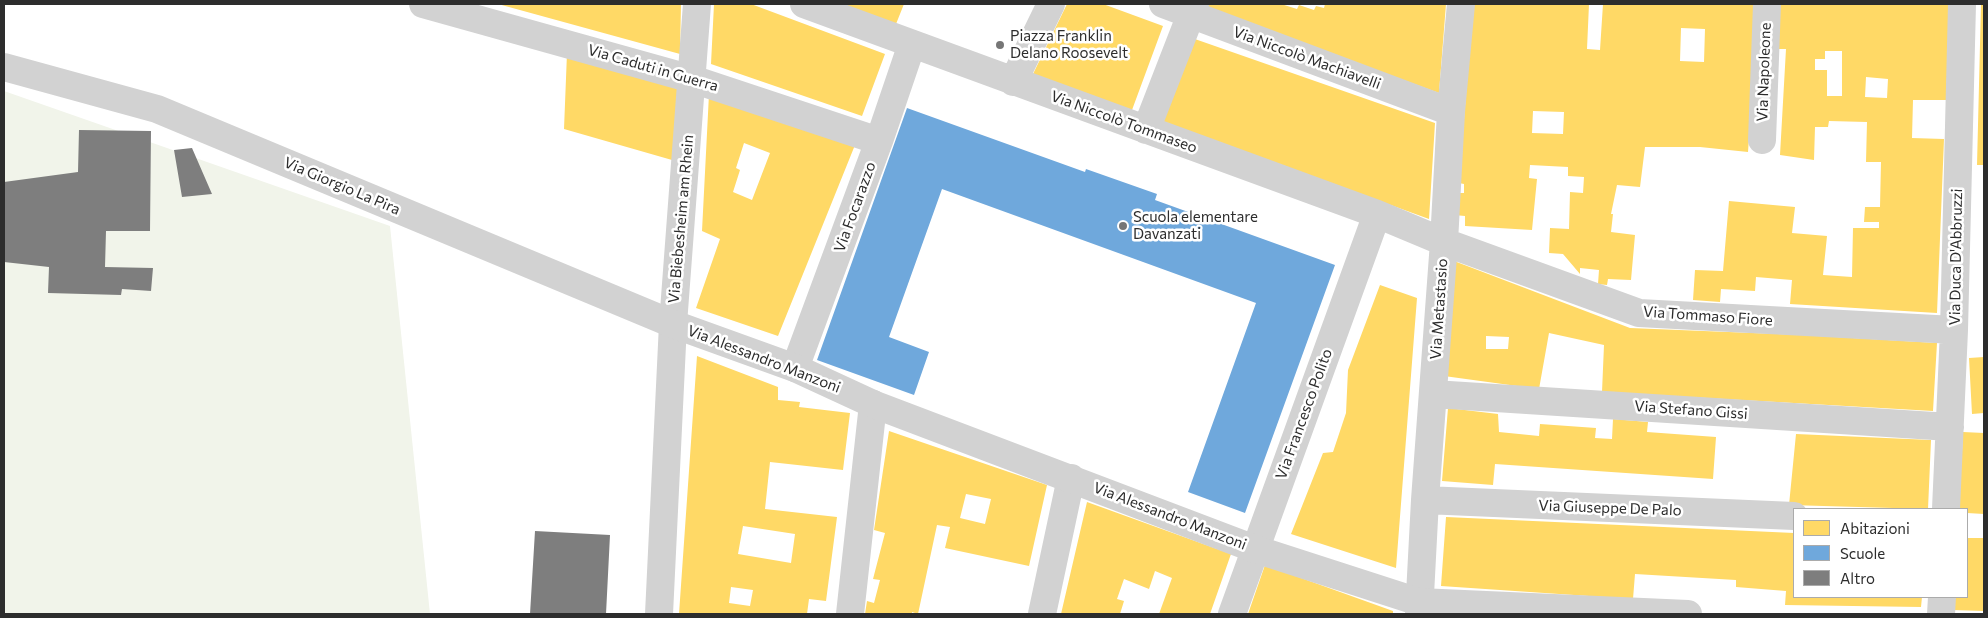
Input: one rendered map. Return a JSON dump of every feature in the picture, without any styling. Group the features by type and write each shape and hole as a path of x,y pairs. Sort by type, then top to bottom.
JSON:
{"street":[{"name":"Via Biebesheim am Rhein","path":"659,614 673,324 697,4"},
{"name":"Via Niccolò Tommaseo","path":"804,4 1378,214 1444,242"},
{"path":"1013,82 1052,4"},
{"name":"Via Niccolò Machiavelli","path":"1163,4 1193,10 1451,112"},
{"name":"Via Metastasio","path":"1419,608 1451,112 1461,4"},
{"name":"Via Napoleone","path":"1762,140 1767,4"},
{"name":"Via Duca D'Abbruzzi","path":"1946,508 1954,330 1962,4"},
{"name":"Via Caduti in Guerra","path":"429,5 692,78 879,141"},
{"path":"1146,130 1193,10"},
{"name":"Via Focarazzo","path":"795,368 879,141 912,44"},
{"name":"Via Giorgio La Pira","path":"4,67 157,110 673,324"},
{"name":"Via Francesco Polito","path":"1232,614 1254,549 1378,214"},
{"name":"Via Tommaso Fiore","path":"1444,242 1639,313 1954,330"},
{"name":"Via Alessandro Manzoni","path":"673,324 795,368 874,404 1254,549 1419,608 1688,614"},
{"name":"Via Stefano Gissi","path":"1433,394 1950,427"},
{"path":"850,614 874,404"},
{"path":"1042,614 1071,478"},
{"name":"Via Giuseppe De Palo","path":"1425,500 1793,516"},
{"path":"1941,614 1942,598"}],"shaded area":[{"path":"4,91 390,226 430,614 4,614"}],"building: Abitazioni":[{"path":"498,4 681,4 680,54"},
{"path":"714,4 751,4 885,54 862,116 711,64"},
{"path":"838,4 904,4 896,24"},
{"path":"1067,4 1103,4 1163,26 1132,110 1033,74"},
{"path":"1204,4 1281,4 1297,9 1299,5 1314,10 1316,6 1324,8 1325,4 1446,4 1439,93 1203,8"},
{"path":"1473,4 1589,4 1587,49 1600,50 1603,4 1758,4 1748,152 1700,147 1645,147 1640,187 1617,185 1611,214 1613,214 1611,232 1635,235 1631,280 1608,279 1607,285 1598,284 1599,270 1580,268 1580,274 1563,254 1549,253 1550,228 1569,229 1570,192 1583,193 1584,177 1568,176 1568,167 1530,165 1529,178 1537,179 1532,230 1465,226 1465,216 1454,215 1456,193 1464,193 1464,184 1459,183","holes":["1681,28 1705,29 1704,62 1680,61","1533,111 1564,112 1563,134 1532,133"]},
{"path":"1779,4 1950,4 1946,100 1913,100 1912,138 1944,139 1937,313 1790,304 1792,280 1756,277 1755,291 1721,289 1720,302 1693,300 1695,270 1723,271 1729,201 1795,207 1792,233 1827,236 1823,275 1852,277 1853,228 1879,228 1879,222 1864,222 1865,207 1880,207 1881,162 1866,162 1867,122 1829,121 1828,127 1815,127 1814,160 1780,155 1786,49 1777,49","holes":["1825,51 1842,51 1842,96 1827,96 1827,70 1815,70 1815,59 1825,59","1866,77 1888,79 1887,98 1865,97"]},
{"path":"1981,4 1984,4 1984,165 1977,165"},
{"path":"1192,38 1435,123 1429,219 1163,122"},
{"path":"567,53 679,81 672,160 564,129"},
{"path":"709,94 855,145 778,336 696,308 720,239 702,231","holes":["744,143 770,153 752,200 733,192 740,170 736,168"]},
{"path":"1454,261 1630,328 1937,343 1933,411 1602,392 1604,345 1549,333 1539,389 1444,376","holes":["1486,336 1509,337 1508,349 1486,349"]},
{"path":"1380,285 1417,298 1396,568 1291,534 1323,453 1333,452 1346,413 1348,370"},
{"path":"697,356 778,387 778,400 800,402 799,407 850,413 843,470 770,462 765,509 837,517 826,601 809,599 807,614 679,614","holes":["743,526 795,534 791,563 738,554","731,587 753,590 750,606 729,603"]},
{"path":"1984,357 1984,413 1972,414 1969,358"},
{"path":"1448,408 1498,414 1499,432 1539,436 1540,424 1596,428 1595,438 1612,439 1613,419 1648,422 1647,432 1716,437 1713,479 1495,464 1493,485 1442,481"},
{"path":"889,431 1047,485 1029,566 945,548 950,527 937,525 918,614 912,612 912,614 865,614 867,601 874,603 880,580 873,579 885,533 874,530","holes":["966,494 991,499 985,524 960,518"]},
{"path":"1963,432 1984,433 1984,514 1968,513 1968,508 1959,508"},
{"path":"1796,434 1931,440 1928,508 1789,505"},
{"path":"1087,502 1231,554 1210,614 1159,614 1172,578 1155,571 1149,589 1124,579 1117,599 1124,601 1120,614 1061,614"},
{"path":"1446,517 1793,533 1793,598 1922,598 1921,607 1785,605 1786,591 1736,587 1736,580 1635,574 1633,599 1441,586"},
{"path":"1968,538 1984,538 1984,611 1952,610 1953,598 1968,598"},
{"path":"1265,565 1393,611 1393,614 1248,614"}],"building: Scuole":[{"path":"907,108 1085,172 1086,169 1157,194 1155,200 1335,265 1245,513 1188,492 1256,303 942,189 889,337 929,352 914,395 817,360"}],"building: Altro":[{"path":"79,130 151,131 150,231 106,231 105,267 153,268 151,291 122,289 121,295 48,293 49,267 4,262 4,182 78,172"},
{"path":"192,148 212,194 182,197 174,150"},
{"path":"535,531 610,535 606,614 530,614"}],"place":[{"name":"Piazza Franklin Delano Roosevelt","path":"1000,45"},
{"name":"Scuola elementare Davanzati","path":"1123,226"}]}
